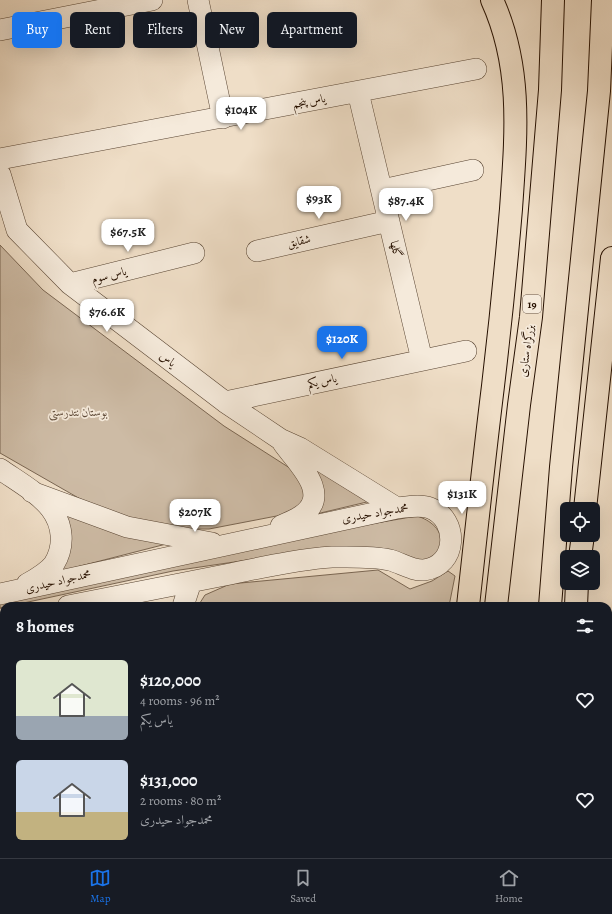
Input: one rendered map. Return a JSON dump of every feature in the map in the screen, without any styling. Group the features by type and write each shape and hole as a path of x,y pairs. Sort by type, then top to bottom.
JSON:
{"highway":[{"path":"468,602 507,266 516,124 514,80 510,57 501,21 492,0"},
{"name":"بزرگراه ستاری","path":"496,602 518,405 531,317 550,90 553,0"},
{"path":"550,602 561,467 599,91 603,0"},
{"path":"586,502 612,258"},
{"path":"576,602 577,590"}],"street":[{"path":"0,30 152,0"},
{"path":"198,0 223,118"},
{"name":"یاس پنجم","path":"0,159 476,69"},
{"name":"گلها","path":"358,92 422,360"},
{"path":"382,190 473,170"},
{"name":"یاس","path":"0,174 17,230 70,284 226,402 280,439"},
{"name":"شقایق","path":"257,251 389,221"},
{"name":"یاس سوم","path":"70,284 194,253"},
{"name":"یاس یکم","path":"226,402 466,351"},
{"path":"280,439 300,448 397,508"},
{"path":"257,537 301,516 310,507 315,491 312,482 280,439"},
{"path":"0,469 32,492 50,508 60,525 62,546 54,564 38,578 9,592"},
{"path":"32,492 127,527 220,545"},
{"name":"محمدجواد حیدری","path":"9,592 220,545 397,508 419,506 430,508 439,513 446,521 451,531 452,541 449,552 443,560 434,567 424,570 390,560 366,557 331,557 287,563 191,582 130,601 118,602"},
{"path":"184,602 191,582"}],"green space":[{"name":"بوستان نتدرستی","path":"0,245 43,290 224,426 296,472 303,479 305,504 287,514 209,529 177,529 136,522 89,504 0,453"},
{"path":"300,453 371,501 312,515"},
{"path":"54,504 178,541 57,572"},
{"path":"417,516 427,520 435,526 441,540 439,548 432,561 302,552 173,571 28,602 0,602 0,598 318,533"},
{"path":"378,570 410,589 432,581 448,571 455,576 450,602 201,602 205,595 230,584"}]}
